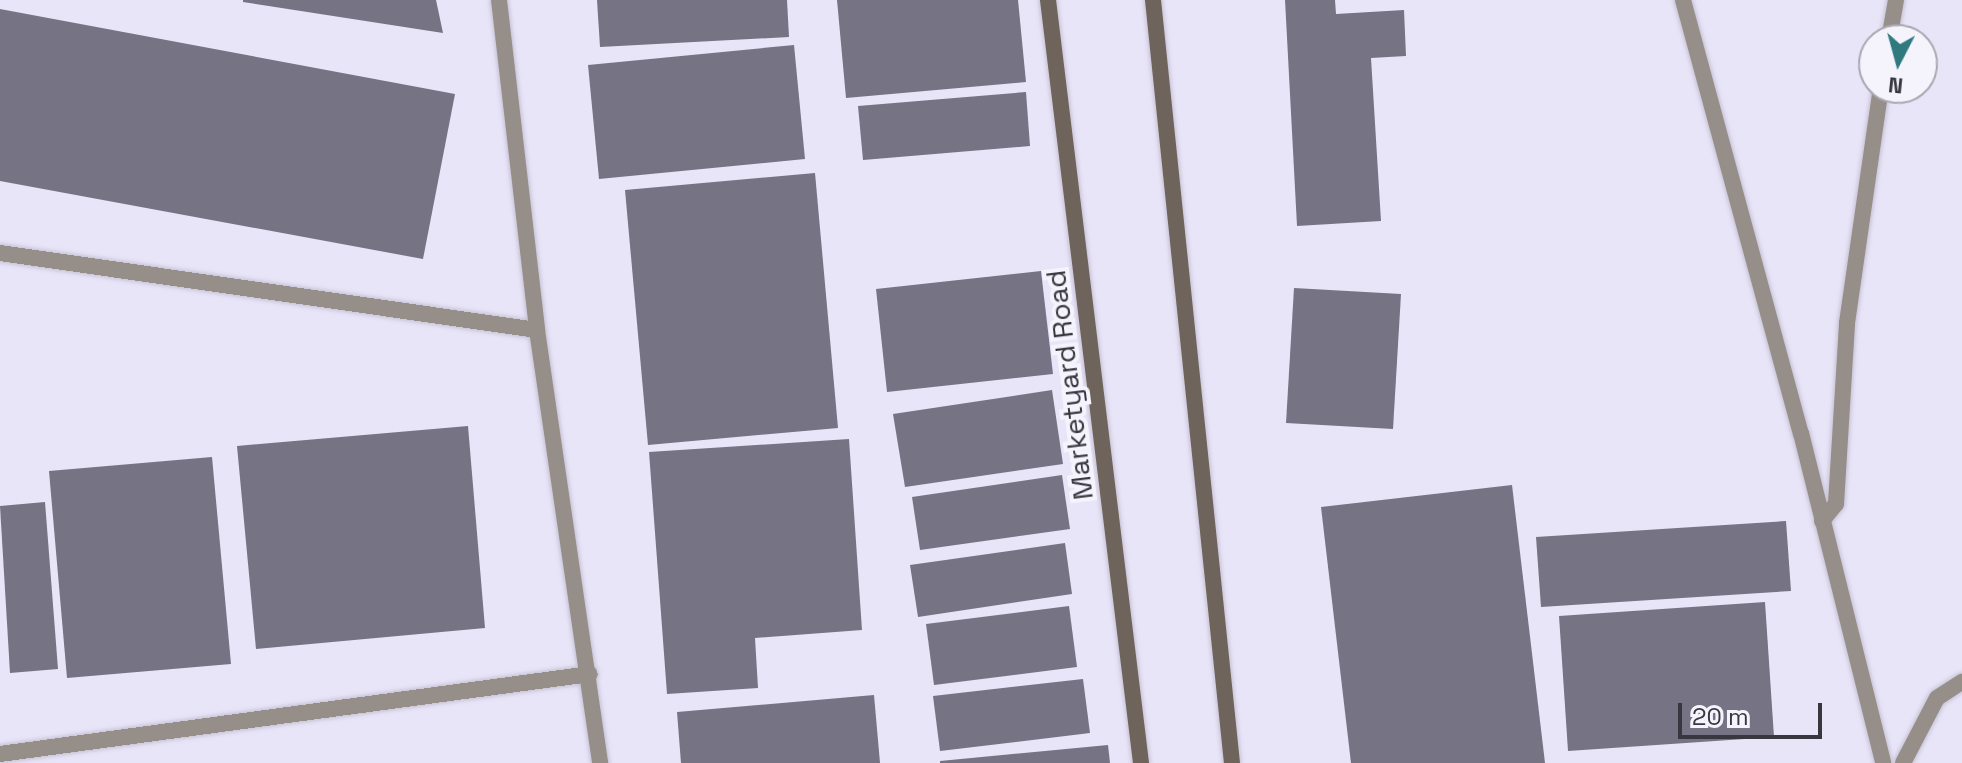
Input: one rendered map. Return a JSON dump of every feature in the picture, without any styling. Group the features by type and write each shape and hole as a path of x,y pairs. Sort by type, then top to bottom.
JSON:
{"street":[{"path":"499,0 537,330 590,674 600,763"},
{"name":"Marketyard Road","path":"1048,0 1141,763"},
{"path":"1153,0 1232,763"},
{"path":"1683,0 1883,763"},
{"path":"1892,24 1896,0"},
{"path":"1822,521 1836,504 1847,323 1879,104"},
{"path":"0,253 537,330"},
{"path":"0,754 590,674"},
{"path":"1903,763 1937,698 1962,682"}],"building":[{"path":"243,0 436,0 443,33 243,2"},
{"path":"597,0 787,0 789,37 600,47"},
{"path":"837,0 1018,0 1026,82 846,98"},
{"path":"1285,0 1335,0 1336,14 1404,10 1406,56 1371,58 1381,221 1297,226"},
{"path":"0,9 455,94 423,259 0,181"},
{"path":"794,45 805,159 599,179 588,65"},
{"path":"1026,92 1030,146 863,160 858,106"},
{"path":"815,173 838,428 648,445 625,190"},
{"path":"1041,271 1053,374 887,392 876,289"},
{"path":"1294,288 1401,294 1393,429 1286,423"},
{"path":"1052,390 1063,464 905,487 893,414"},
{"path":"468,426 485,628 256,649 237,446"},
{"path":"849,439 862,630 755,638 758,688 667,694 649,452"},
{"path":"212,457 231,664 67,678 49,471"},
{"path":"1062,475 1070,529 920,550 912,497"},
{"path":"1512,485 1545,763 1351,763 1321,507"},
{"path":"45,502 58,669 10,673 0,506"},
{"path":"1786,521 1791,591 1541,607 1536,537"},
{"path":"1065,543 1072,594 918,617 910,565"},
{"path":"1765,602 1774,737 1568,751 1559,616"},
{"path":"1069,606 1077,667 934,685 926,624"},
{"path":"1083,679 1090,733 940,751 933,696"},
{"path":"874,695 880,763 681,763 677,712"},
{"path":"1108,745 1110,763 940,763 940,761"}]}
